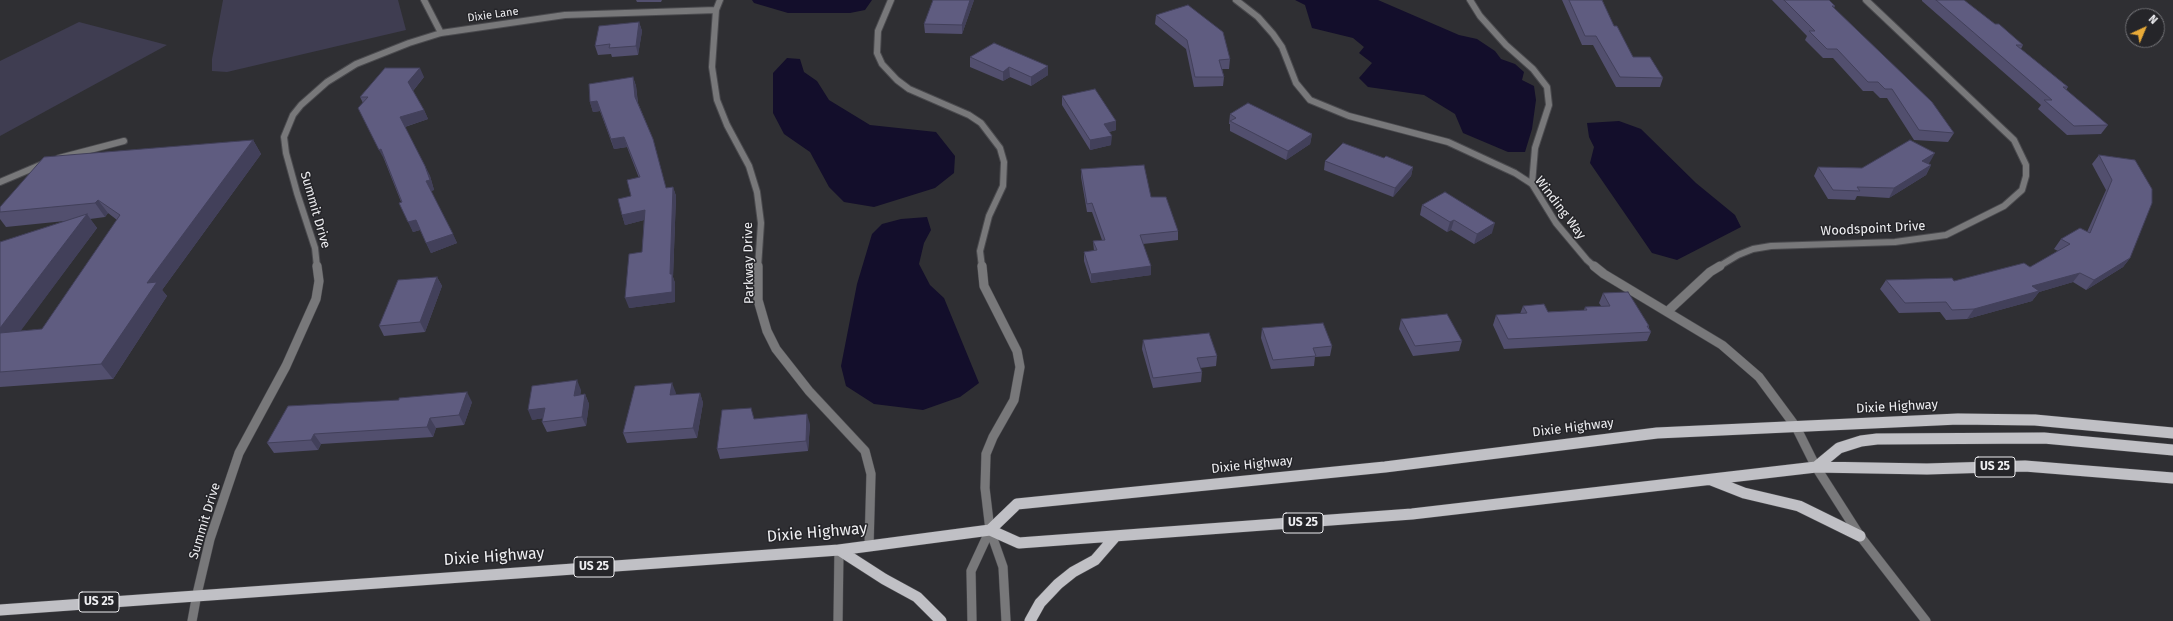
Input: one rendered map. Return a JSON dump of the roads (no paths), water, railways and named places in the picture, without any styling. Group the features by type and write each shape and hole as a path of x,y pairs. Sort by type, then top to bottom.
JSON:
{"main road":[{"name":"Dixie Highway","path":"0,610 197,594 839,550 990,530 1017,504 1385,467 1657,433 1966,419 2035,420 2173,433"},
{"path":"1816,466 1839,448 1861,441 1877,439 1963,437 2044,438 2173,450"},
{"name":"US 25","path":"990,530 1019,543 1412,514 1816,466 1927,469 2025,466 2173,478"},
{"path":"1709,479 1744,493 1799,506 1860,536"},
{"path":"1030,621 1040,603 1058,584 1073,572 1095,560 1115,537"},
{"path":"839,550 884,579 917,597 941,621"}],"street":[{"path":"424,0 441,33"},
{"name":"Parkway Drive","path":"720,0 716,10 712,67 717,100 727,125 749,166 757,192 761,223 758,268 758,300 765,325 776,349 809,391 865,451 871,474 869,546"},
{"path":"891,0 878,31 877,53 882,64 897,80 909,89 970,115 981,123 1000,148 1004,162 1003,186 989,216 980,251 981,269 991,302 1017,351 1020,367 1019,381 1014,400 993,437 986,454 985,488 990,530 1003,567 1006,621"},
{"name":"Winding Way","path":"1236,0 1258,17 1274,34 1282,47 1296,82 1310,100 1349,116 1448,142 1515,173 1532,184 1556,223 1586,260 1604,274 1668,311 1722,345 1748,365 1759,377 1796,427 1816,466 1860,536 1926,621"},
{"path":"1470,0 1480,16 1506,45 1533,69 1547,87 1549,105 1547,116 1535,148 1532,184"},
{"name":"Woodspoint Drive","path":"1668,311 1710,272 1738,255 1771,246 1895,242 1946,236 2004,206 2022,190 2026,176 2026,165 2014,140 1866,0"},
{"name":"Dixie Lane","path":"441,33 565,15 640,11 716,10"},
{"name":"Summit Drive","path":"192,621 210,539 239,453 286,366 316,300 319,281 315,248 303,217 286,153 284,137 293,115 327,82 356,64 409,43 441,33"},
{"path":"0,182 35,166 79,152 124,141"},
{"path":"972,621 971,571 990,530"},
{"path":"838,621 839,550"}]}
